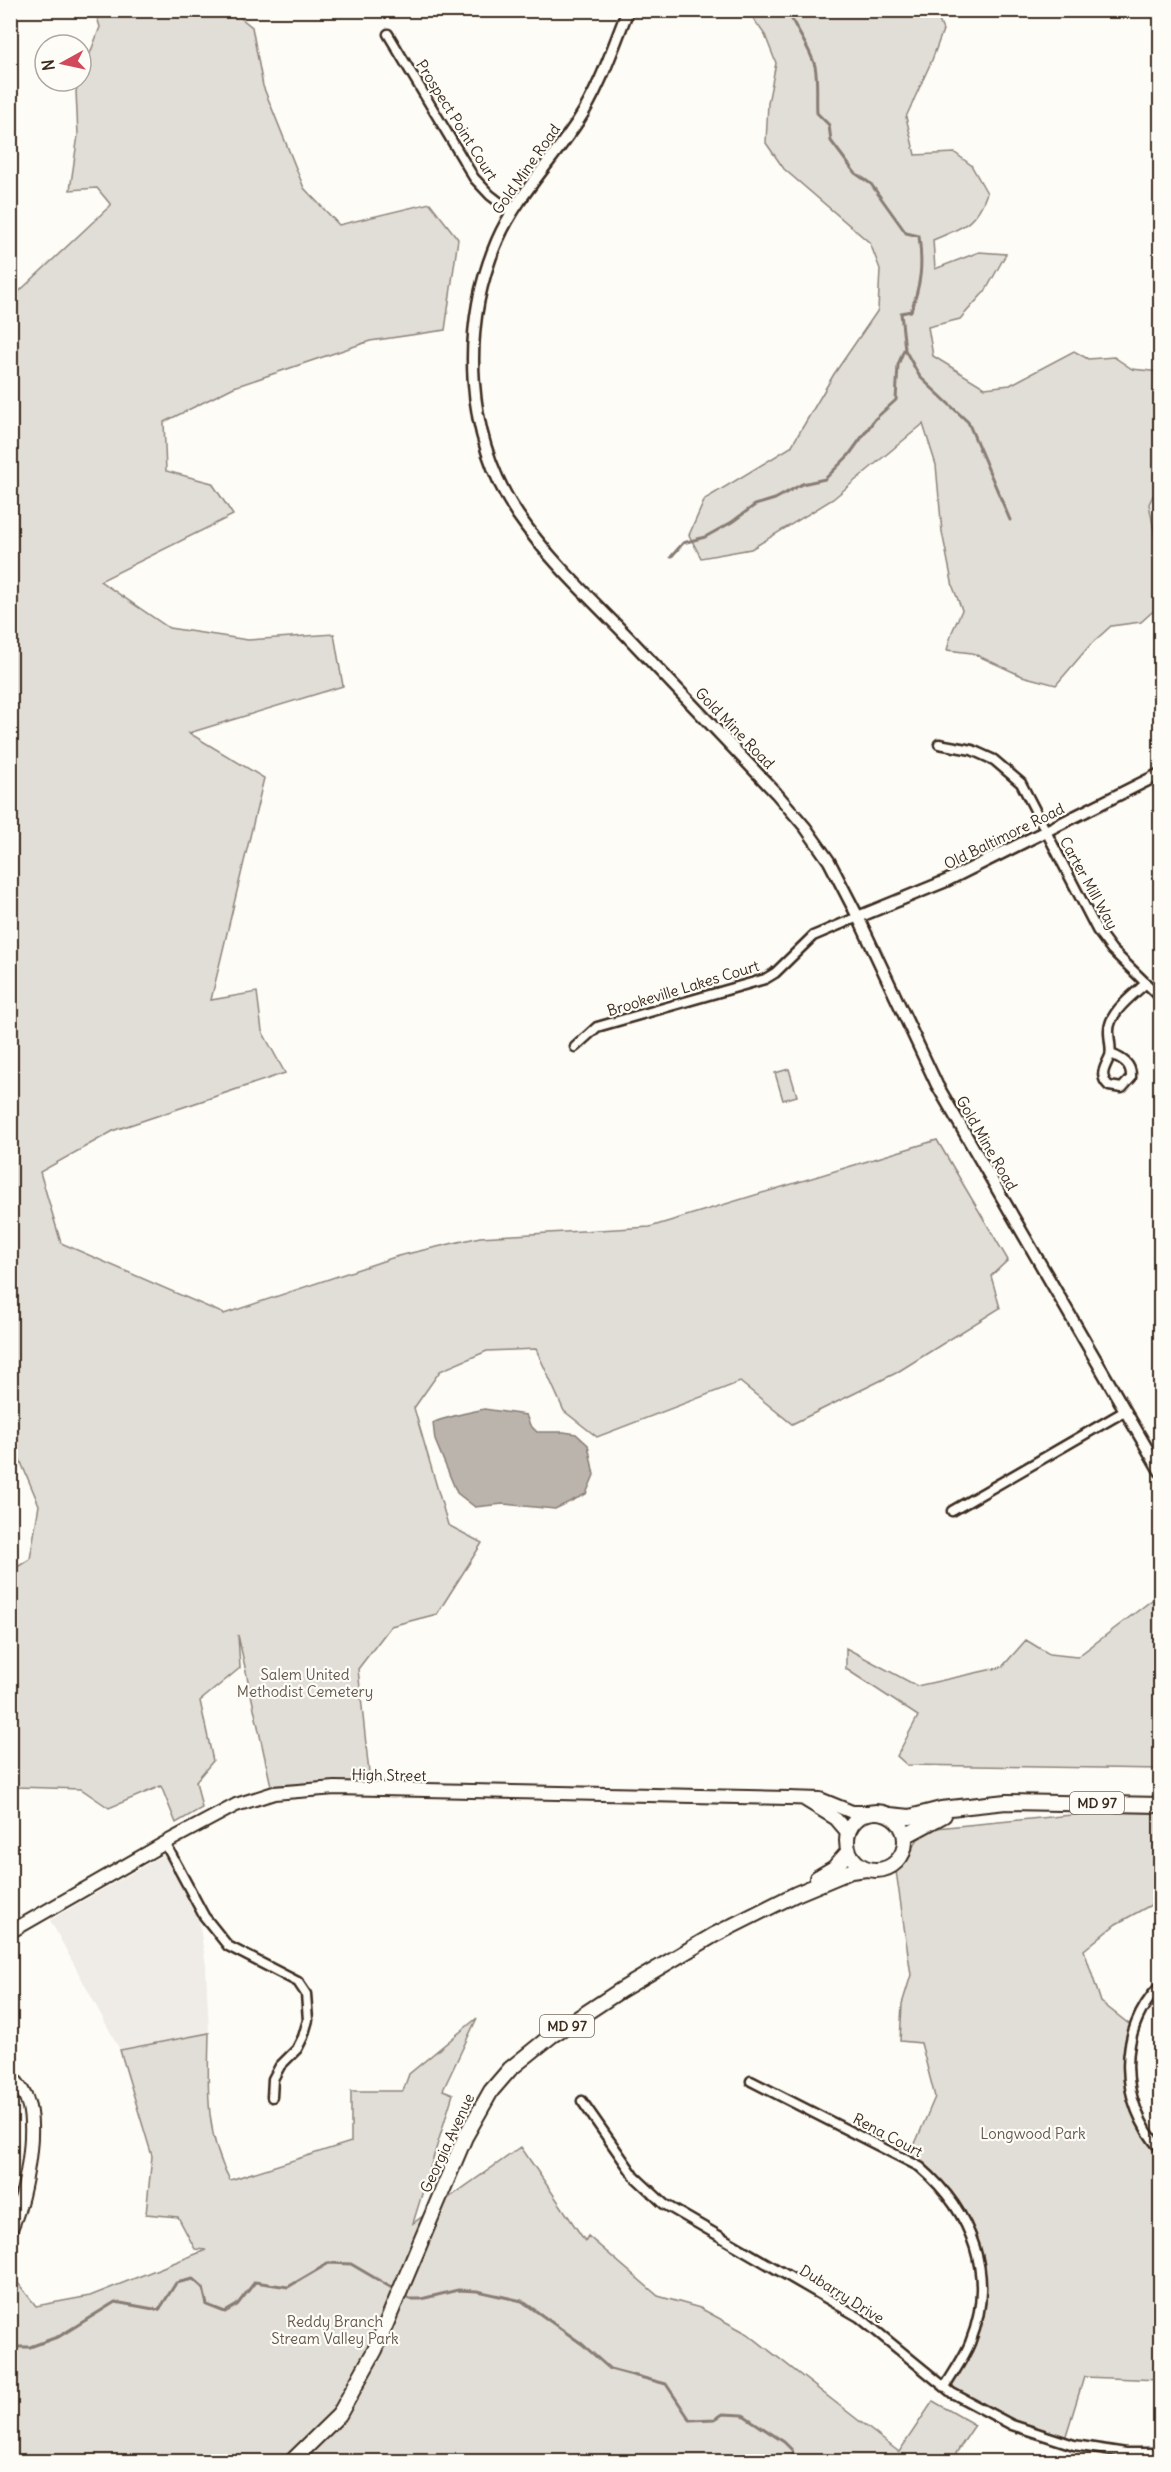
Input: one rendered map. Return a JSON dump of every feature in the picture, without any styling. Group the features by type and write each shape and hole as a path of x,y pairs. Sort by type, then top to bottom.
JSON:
{"main road":[{"name":"High Street","path":"10,1932 220,1812 248,1800 274,1793 335,1788 802,1798 820,1799 852,1812 869,1812"},
{"path":"802,1798 836,1819 848,1833"},
{"name":"MD 97","path":"869,1812 910,1817 959,1807 1006,1802 1161,1805"},
{"name":"MD 97","path":"867,1869 884,1869 892,1866 903,1853 905,1836 959,1807"},
{"path":"867,1869 853,1859 849,1851 848,1833 856,1819 869,1812"},
{"path":"890,1815 903,1827 905,1836"},
{"name":"Georgia Avenue","path":"796,1894 807,1883 834,1868 849,1851"},
{"name":"Georgia Avenue","path":"291,2462 339,2415 359,2383 477,2114 491,2091 510,2069 551,2036 621,1990 714,1935 796,1894 850,1871 867,1869"},
{"path":"10,2075 25,2095 30,2120 25,2181 17,2214 10,2231"}],"street":[{"name":"Gold Mine Road","path":"628,10 584,112 512,212 496,244 485,274 477,307 473,346 475,395 482,430 496,472 508,498 542,546 792,810 829,861 858,917 937,1085 1161,1471"},
{"name":"Prospect Point Court","path":"388,34 474,178 490,195 512,212"},
{"name":"Carter Mill Way","path":"939,744 972,750 994,760 1021,783 1097,930 1112,950 1161,997"},
{"name":"Old Baltimore Road","path":"858,917 946,882 1161,774"},
{"name":"Brookeville Lakes Court","path":"575,1047 597,1027 765,979 775,973 813,936 858,917"},
{"path":"1111,1054 1108,1029 1117,1011 1145,984"},
{"path":"952,1511 1125,1411"},
{"path":"165,1843 204,1916 228,1946 298,1982 306,1994 308,2020 303,2037 297,2049 280,2066 273,2079 272,2097"},
{"path":"1161,1986 1151,1995 1139,2016 1130,2042 1128,2075 1134,2107 1146,2133 1161,2149"},
{"name":"Rena Court","path":"751,2081 920,2167 940,2184 958,2207 976,2245 981,2275 980,2303 970,2343 945,2387"},
{"name":"Dubarry Drive","path":"582,2101 636,2177 664,2204 859,2317 945,2387 983,2411 1012,2425 1074,2445 1126,2453 1161,2453"}],"shaded area":[{"path":"484,1409 526,1415 530,1425 537,1432 576,1434 588,1445 594,1475 586,1494 555,1509 503,1504 475,1507 457,1493 435,1440 433,1423"},
{"path":"166,1853 198,1914 206,1966 209,2033 120,2050 50,1920"}],"green space":[{"name":"Salem United Methodist Cemetery","path":"95,11 232,11 252,27 263,86 304,188 339,225 430,203 458,239 445,330 370,341 234,387 164,422 166,471 212,483 233,515 100,581 169,628 248,640 334,634 343,686 189,733 264,778 211,1000 257,992 262,1031 285,1073 115,1130 40,1172 61,1243 224,1314 398,1256 480,1237 650,1227 937,1140 1008,1260 991,1276 1000,1308 896,1373 792,1424 740,1382 597,1437 564,1411 536,1349 487,1351 440,1371 414,1408 448,1525 482,1543 437,1614 391,1626 358,1669 370,1782 322,1782 271,1786 238,1635 240,1668 200,1701 213,1761 196,1781 202,1808 176,1823 161,1786 109,1808 81,1789 16,1787 10,1783 11,1571 30,1559 39,1505 10,1436 10,300 111,205 97,188 70,190 78,135 76,93 93,93 93,46 100,27"},
{"path":"748,11 935,11 943,30 906,117 915,155 955,153 971,165 987,193 983,204 972,219 933,240 935,269 979,252 1006,254 986,290 960,319 928,327 933,356 985,388 1010,385 1074,351 1088,359 1114,357 1132,369 1160,372 1160,481 1149,504 1158,554 1160,605 1141,622 1111,626 1091,644 1056,685 1022,676 972,653 947,650 962,610 953,587 942,532 936,465 923,424 833,499 751,549 701,558 689,535 705,499 791,447 834,374 878,310 880,269 870,243 784,169 766,143 768,103 776,63 765,35"},
{"path":"789,1069 797,1096 783,1100 775,1073"},
{"path":"1160,1594 1160,1769 907,1765 897,1756 918,1716 846,1669 846,1648 917,1686 1002,1667 1026,1640 1049,1654 1077,1657"},
{"name":"Longwood Park","path":"1114,1811 1160,1812 1160,1900 1116,1924 1084,1950 1101,2002 1134,2028 1130,2042 1134,2107 1160,2149 1160,2380 1084,2377 1064,2442 1012,2425 945,2387 970,2343 980,2303 980,2270 958,2207 908,2160 935,2097 921,2043 900,2041 902,2004 911,1975 896,1871 918,1839 936,1828"},
{"name":"Reddy Branch Stream Valley Park","path":"477,2018 443,2090 453,2094 413,2223 521,2147 585,2241 588,2236 658,2296 700,2308 748,2334 899,2452 933,2401 975,2425 950,2462 11,2461 10,2273 36,2306 90,2296 206,2250 195,2249 178,2217 146,2214 152,2156 120,2050 209,2033 209,2108 216,2144 230,2180 351,2142 351,2091 403,2091 409,2074"}],"waterway":[{"path":"788,10 815,66 817,113 829,125 831,141 855,173 871,184 906,233 919,236 921,266 917,292 911,311 901,313 905,350 920,377 968,422 1010,520"},
{"path":"671,557 683,543 705,537 732,522 755,505 775,499 802,484 825,479 849,455 875,419 896,400 898,365 905,347"},
{"path":"10,2347 30,2347 60,2336 115,2302 159,2310 176,2283 193,2279 203,2288 207,2305 225,2312 237,2305 255,2282 288,2287 329,2263 351,2264 397,2291"},
{"path":"402,2295 409,2299 421,2299 458,2290 477,2291 522,2301 582,2344 610,2369 666,2384 690,2420 715,2419 723,2414 743,2415 784,2442 792,2450 795,2462"}]}
